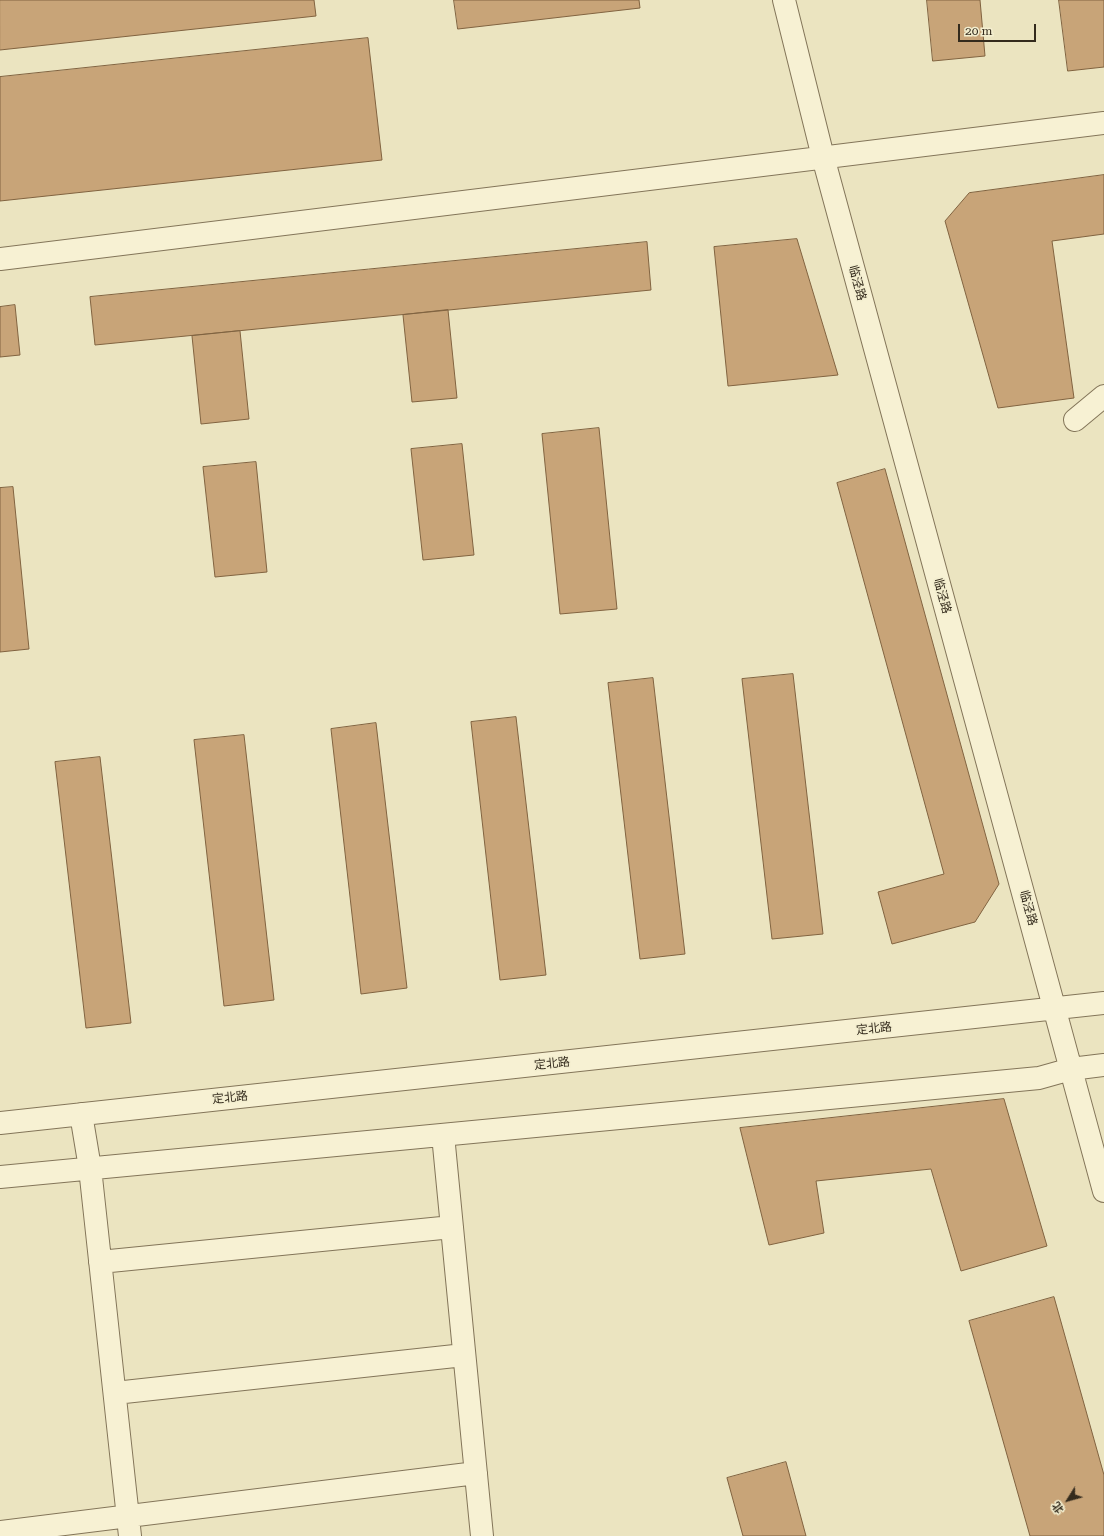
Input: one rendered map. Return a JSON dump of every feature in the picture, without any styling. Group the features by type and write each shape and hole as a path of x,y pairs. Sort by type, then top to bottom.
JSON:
{"street":[{"name":"临泾路","path":"784,0 823,157 1104,1191"},
{"path":"0,259 1104,123"},
{"path":"1074,420 1104,396"},
{"name":"定北路","path":"0,1123 1104,1004"},
{"path":"0,1177 1039,1078 1071,1069 1104,1065"},
{"path":"81,1114 90,1168 129,1527"},
{"path":"443,1135 482,1536"},
{"path":"100,1262 452,1227"},
{"path":"115,1393 464,1355"},
{"path":"0,1532 129,1527 476,1473"}],"building":[{"path":"0,0 314,0 316,16 0,50"},
{"path":"454,0 639,0 640,8 458,29"},
{"path":"927,0 980,0 985,56 933,61"},
{"path":"1059,0 1104,0 1104,67 1068,71"},
{"path":"368,38 382,160 0,201 0,77"},
{"path":"1104,175 1104,234 1052,241 1074,398 998,408 945,221 969,193"},
{"path":"797,239 838,375 728,386 714,247"},
{"path":"647,242 651,290 95,345 90,297"},
{"path":"15,305 20,355 0,357 0,307"},
{"path":"448,310 457,398 412,402 403,315"},
{"path":"240,331 249,419 201,424 192,336"},
{"path":"599,428 617,609 560,614 542,434"},
{"path":"462,444 474,555 423,560 411,449"},
{"path":"256,462 267,572 215,577 203,467"},
{"path":"885,469 999,884 975,922 892,944 878,892 944,874 837,483"},
{"path":"13,487 29,649 0,652 0,488"},
{"path":"793,674 823,934 772,939 742,679"},
{"path":"653,678 685,954 640,959 608,683"},
{"path":"516,717 546,975 500,980 471,722"},
{"path":"376,723 407,988 361,994 331,729"},
{"path":"244,735 274,1000 224,1006 194,740"},
{"path":"100,757 131,1023 86,1028 55,762"},
{"path":"1004,1099 1047,1246 961,1271 931,1169 816,1181 824,1233 769,1245 740,1128"},
{"path":"1054,1297 1104,1475 1104,1536 1030,1536 969,1321"},
{"path":"786,1462 806,1536 743,1536 727,1478"}]}
